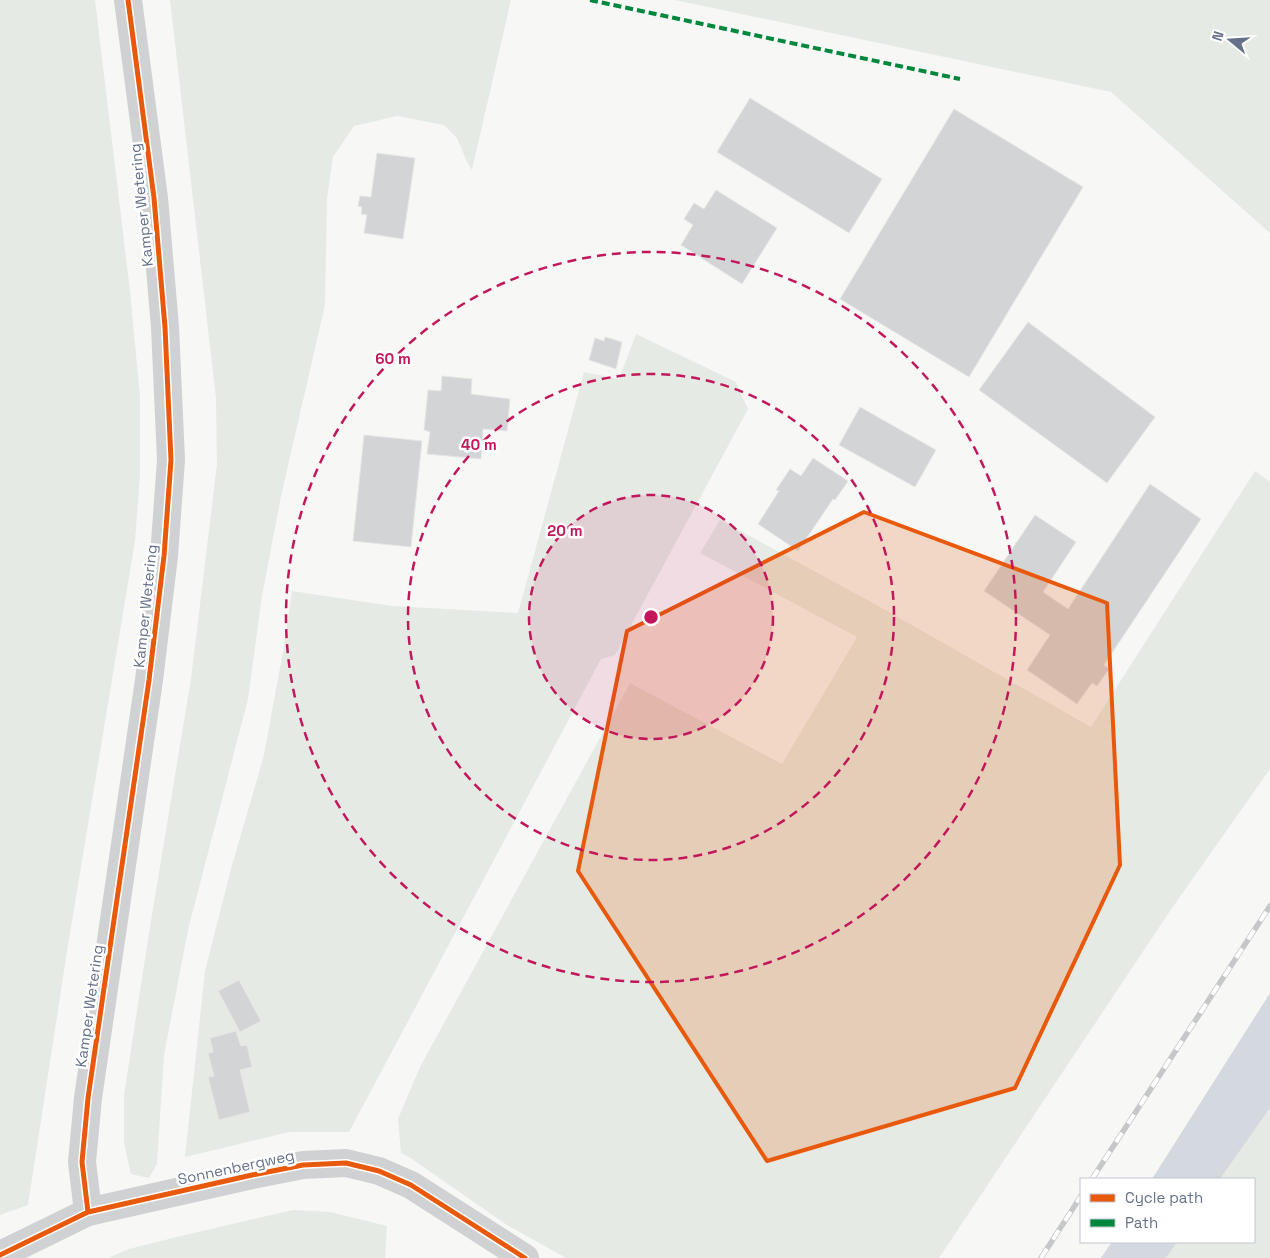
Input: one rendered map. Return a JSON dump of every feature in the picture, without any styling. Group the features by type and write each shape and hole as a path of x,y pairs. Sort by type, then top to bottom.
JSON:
{"street":[{"name":"Kamper Wetering","path":"88,1212 82,1162 88,1098 149,680 164,556 171,460 165,327 154,198 128,0"},
{"name":"Sonnenbergweg","path":"0,1255 88,1212 260,1173 303,1165 346,1164 379,1171 411,1185 525,1258"}],"highlighted area":[{"path":"864,512 1107,603 1120,865 1015,1088 767,1161 578,871 627,631"}],"shaded area":[{"path":"0,0 95,0 130,291 140,397 140,474 135,541 68,945 28,1205 0,1215"},
{"path":"170,0 511,0 472,170 457,138 444,125 397,116 354,126 333,157 327,198 325,305 281,496 262,596 248,699 188,930 164,1055 157,1164 149,1178 131,1174 124,1143 124,1095 191,679 217,464 216,398"},
{"path":"675,0 1270,0 1270,233 1111,92"},
{"path":"636,334 736,382 748,409 615,655 601,659 349,1132 289,1132 185,1157 205,971 231,869 264,755 292,591 392,606 518,613 584,372 619,379"},
{"path":"1255,471 1270,482 1270,769 1172,908 939,1258 566,1258 507,1225 401,1153 398,1119 420,1067 630,683 782,764 857,637 700,553 720,520 873,603 1091,727"},
{"path":"1270,993 1270,1108 1221,1178 1153,1178"},
{"path":"1270,1108 1270,1258 1166,1258 1176,1243 1255,1243 1255,1178 1221,1178"},
{"path":"293,1210 330,1212 387,1226 385,1258 108,1258 129,1249"},
{"path":"1111,1243 1176,1243 1166,1258 1101,1258"}],"building":[{"path":"750,98 882,179 849,233 717,152"},
{"path":"954,109 1083,187 969,377 840,299"},
{"path":"377,153 415,158 403,239 364,233 367,215 361,214 362,207 358,206 360,196 371,197"},
{"path":"716,190 777,228 742,284 681,245 693,225 684,219 694,203 704,209"},
{"path":"1028,322 1155,417 1107,483 979,390"},
{"path":"605,337 622,342 616,369 589,360 595,338 604,341"},
{"path":"442,376 472,379 471,394 510,399 507,431 483,429 481,459 427,454 430,432 424,430 428,390 441,391"},
{"path":"860,407 936,450 915,487 839,445"},
{"path":"364,435 422,441 411,547 353,541"},
{"path":"813,458 848,481 835,500 833,499 798,551 758,524 779,491 776,490 790,469 801,476"},
{"path":"1150,484 1201,519 1104,665 1109,669 1097,686 1092,683 1077,704 1027,670 1050,635 984,591 1035,515 1076,542 1043,592 1068,609"},
{"path":"239,980 261,1021 240,1032 218,991"},
{"path":"236,1031 241,1046 247,1045 252,1067 240,1070 250,1112 219,1120 208,1077 214,1076 208,1053 213,1052 210,1038"}],"railway":[{"path":"1093,1178 1270,906"},
{"path":"1041,1258 1080,1198"}],"marked path":[{"path":"590,0 960,79"}],"cycle path":[{"path":"88,1212 82,1162 88,1098 149,680 164,556 171,460 165,327 154,198 128,0"},
{"path":"0,1255 88,1212 303,1165 346,1163 379,1171 411,1185 525,1258"}]}
